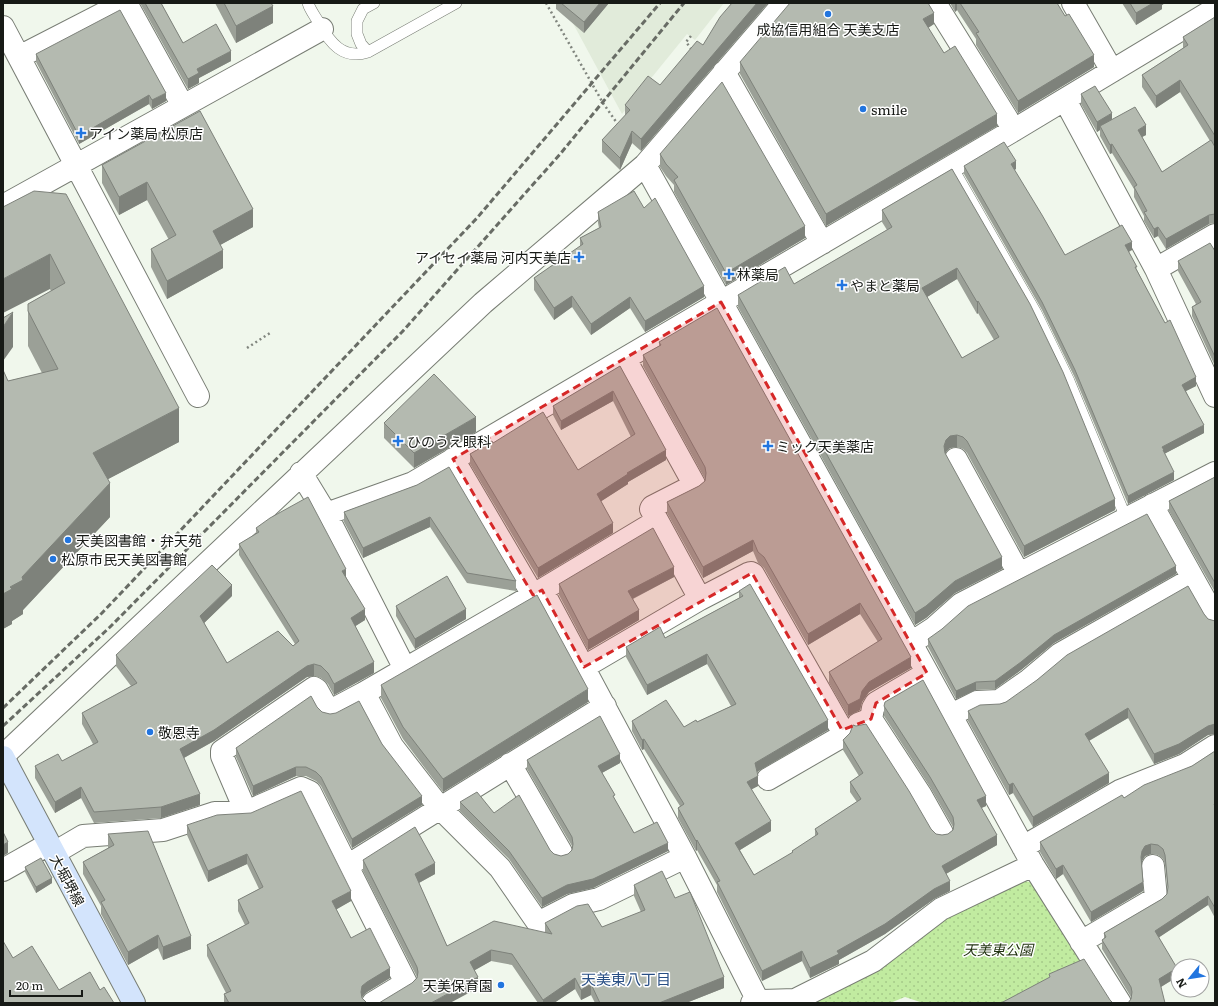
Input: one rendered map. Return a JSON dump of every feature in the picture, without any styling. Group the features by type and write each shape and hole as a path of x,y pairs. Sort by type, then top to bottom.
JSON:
{"main road":[{"name":"大堀堺線","path":"3,756 134,1003"}],"street":[{"path":"19,58 125,3 183,106"},
{"path":"3,756 301,473 483,303 645,165 784,3"},
{"path":"935,3 1014,130"},
{"path":"1073,3 1112,72"},
{"path":"326,514 413,482 952,167 1215,9"},
{"path":"3,27 75,166 198,396"},
{"path":"3,206 322,29"},
{"path":"724,72 822,243"},
{"path":"1065,100 1156,269 1215,396"},
{"path":"645,165 1028,856 1120,1003"},
{"path":"1156,269 1215,235"},
{"path":"625,359 694,484 694,486 652,507 651,510 700,600"},
{"path":"453,459 584,667 685,857 755,1002 797,1002 873,961 941,909 1028,856 1120,791 1185,765 1215,746"},
{"path":"956,459 1019,574"},
{"path":"301,473 326,514 405,670"},
{"path":"911,643 934,628 961,604 1215,473"},
{"path":"1152,505 1215,618"},
{"path":"246,812 222,756 222,751 314,688 317,690 330,711 405,670 657,521"},
{"path":"584,667 700,600 748,574 753,574 842,730 840,738 768,780"},
{"path":"951,716 977,702 999,701 1029,680 1060,654 1192,579"},
{"path":"927,673 876,703 873,708 871,719 920,794 942,833"},
{"path":"364,693 392,746 440,808 500,868 538,923 573,905 599,899 685,857"},
{"path":"347,866 605,706"},
{"path":"842,730 871,719"},
{"path":"510,764 561,852"},
{"path":"3,870 83,836 163,830 215,813 246,812 301,788 310,792 406,983 373,1003"},
{"path":"1081,942 1156,898 1153,866"}],"lane":[{"path":"308,3 330,41 339,49 349,54 360,55 456,3"},
{"path":"368,52 361,44 357,34 357,21 363,9 374,3"},
{"path":"952,167 1036,313 1069,381 1126,518"}],"path":[{"path":"546,3 603,102 620,128"},
{"path":"687,55 692,50 686,42 691,36"},
{"path":"247,348 270,333"}],"highlighted area":[{"path":"721,302 927,673 876,703 871,719 842,730 752,573 584,667 542,590 533,595 453,459"}],"shaded area":[{"path":"562,3 724,3 695,40 687,34 622,114"}],"green space":[{"name":"天美東公園","path":"1018,879 1033,883 1084,964 1012,1003 923,1003 905,997 890,1003 809,1003 938,918"}],"building":[{"path":"145,3 161,3 183,43 216,24 231,51 197,69 199,73 188,79"},
{"path":"224,3 271,3 273,6 236,26"},
{"path":"561,3 600,3 584,22"},
{"path":"732,3 757,3 641,139 632,131 620,158 602,140 630,110 625,105 648,76 660,85 697,41 703,45 720,17"},
{"path":"790,3 928,3 934,13 923,19 944,53 955,46 997,114 826,214 740,62"},
{"path":"960,3 1057,3 1065,16 1069,14 1094,55 1018,101 976,33 979,32"},
{"path":"1130,3 1153,3 1136,13"},
{"path":"120,10 166,93 152,100 149,95 79,136 36,54"},
{"path":"1215,17 1215,136 1180,80 1156,96 1142,75 1188,45 1183,37"},
{"path":"722,82 805,226 726,273 674,180 678,177 666,164 660,154"},
{"path":"1095,86 1112,113 1097,122 1081,94"},
{"path":"1135,107 1146,125 1138,130 1162,172 1211,140 1215,147 1215,214 1209,215 1166,239 1158,227 1154,229 1144,212 1147,211 1134,187 1137,185 1112,144 1110,145 1100,126"},
{"path":"200,111 253,209 213,231 223,250 167,281 151,249 176,235 147,182 119,197 102,165"},
{"path":"1004,142 1016,161 1011,164 1065,255 1122,225 1132,242 1125,245 1137,267 1135,267 1165,323 1170,320 1196,377 1182,385 1204,425 1162,447 1174,472 1128,496 1075,370 1042,302 964,166"},
{"path":"952,169 1030,304 1063,372 1115,499 1024,546 967,441 963,437 957,435 950,436 946,440 944,446 945,453 1002,557 955,581 926,606 915,613 738,295 785,267 794,284 892,227 882,210","holes":["957,268 977,302 978,301 999,337 962,358 922,288"]},
{"path":"34,191 66,194 179,408 93,453 110,483 22,577 23,580 10,587 12,589 3,594 3,370 8,381 58,369 28,311 28,304 65,283 50,254 3,279 3,207"},
{"path":"634,191 644,208 655,198 704,286 645,321 630,297 591,324 572,296 554,308 534,278 583,244 580,238 601,227 598,212"},
{"path":"1210,243 1215,251 1215,357 1192,307 1201,302 1178,261"},
{"path":"717,308 911,657 869,682 862,691 860,699 848,705 829,672 882,639 860,603 808,634 764,557 758,552 753,540 703,567 667,502 699,486 705,481 706,473 705,467 643,355 661,345 659,342"},
{"path":"13,312 3,327 3,318"},
{"path":"620,366 666,450 627,473 628,474 597,494 613,523 538,568 470,454 492,441 493,443 543,412 578,470 635,434 613,391 561,421 553,406"},
{"path":"434,374 476,417 414,453 384,423"},
{"path":"449,467 516,581 467,573 430,517 363,548 344,512 417,485"},
{"path":"1215,477 1215,583 1169,501"},
{"path":"308,497 346,569 342,571 365,609 351,618 374,662 334,684 328,673 321,666 314,664 307,666 214,730 180,749 200,794 161,807 94,812 81,787 55,802 35,766 58,754 62,761 98,742 82,713 137,683 116,655 212,565 232,585 200,616 227,663 278,631 293,646 299,641 239,544 259,532 256,528 270,518"},
{"path":"1147,514 1176,566 1054,635 995,681 976,682 956,691 928,639 968,606"},
{"path":"653,528 674,567 628,591 639,610 588,640 559,584"},
{"path":"447,576 466,609 415,639 396,606"},
{"path":"750,584 828,720 755,763 758,776 747,782 771,821 735,843 754,875 793,852 792,851 818,834 815,829 861,799 850,782 863,773 843,740 850,733 853,725 856,726 866,724 909,791 931,829 936,834 942,835 948,834 953,830 953,817 930,777 884,706 885,702 923,680 986,796 977,800 997,835 942,866 950,881 934,889 885,924 837,951 839,954 810,968 802,951 762,971 717,882 720,881 678,808 684,804 644,739 642,740 632,721 666,700 684,727 696,720 697,722 736,704 707,654 647,685 626,647 660,627 665,638 743,596 739,591"},
{"path":"1188,586 1204,614 1208,619 1215,621 1215,724 1208,726 1179,744 1154,754 1128,708 1085,734 1109,773 1033,817 1013,783 1009,785 968,711 980,705 1000,704 1006,702 1037,680 1067,655"},
{"path":"537,595 588,689 443,779 403,727 381,685"},
{"path":"311,696 317,707 322,712 330,714 336,713 359,701 382,744 422,796 352,839 321,777 316,772 306,767 296,767 253,786 236,748"},
{"path":"600,716 620,754 598,766 615,795 613,796 634,833 657,822 668,843 593,879 567,885 542,898 509,851 460,802 477,792 494,813 519,795 550,850 554,854 561,856 568,854 572,850 572,837 527,760"},
{"path":"1215,751 1215,908 1208,896 1155,931 1171,958 1170,972 1159,979 1165,1003 1128,1003 1131,999 1131,987 1102,940 1106,937 1104,933 1162,899 1167,894 1168,887 1165,855 1163,849 1158,845 1151,844 1145,846 1141,857 1143,882 1091,912 1063,865 1056,869 1040,842 1122,795 1124,798 1144,785 1192,766"},
{"path":"301,791 351,891 332,901 351,938 370,928 390,968 362,986 362,998 367,1003 229,1003 224,994 231,991 207,945 249,923 238,900 263,887 247,854 208,871 187,825 217,815 251,813"},
{"path":"415,827 435,863 415,874 447,946 494,921 552,934 545,923 577,906 588,904 602,927 645,910 634,885 662,871 675,898 690,892 724,977 659,1003 600,1003 591,984 581,990 575,978 543,1000 512,954 491,950 470,962 478,977 431,1003 379,1003 412,983 417,978 418,972 417,967 363,860"},
{"path":"148,831 191,936 163,947 158,935 128,952 101,902 105,900 83,862 114,845 108,834"},
{"path":"3,832 8,842 3,845"},
{"path":"41,858 52,878 36,887 25,867"},
{"path":"3,941 13,958 32,946 59,990 90,972 100,990 104,987 114,1003 3,1003"},
{"path":"1084,959 1113,1003 1001,1003 1050,977 1049,974"}],"railway":[{"path":"3,708 102,613 477,218 660,3"},
{"path":"3,726 110,627 402,332 561,153 684,3"}],"place":[{"name":"成協信用組合 天美支店","path":"828,14"},
{"name":"smile","path":"863,109"},
{"name":"アイン薬局 松原店","path":"81,133"},
{"name":"アイセイ薬局 河内天美店","path":"579,257"},
{"name":"林薬局","path":"729,274"},
{"name":"やまと薬局","path":"842,285"},
{"name":"ひのうえ眼科","path":"398,441"},
{"name":"ミック天美薬店","path":"768,446"},
{"name":"天美図書館・弁天苑","path":"68,540"},
{"name":"松原市民天美図書館","path":"53,559"},
{"name":"敬恩寺","path":"150,732"},
{"name":"天美保育園","path":"501,985"}],"district":[{"name":"天美東八丁目","path":"626,978"}]}
